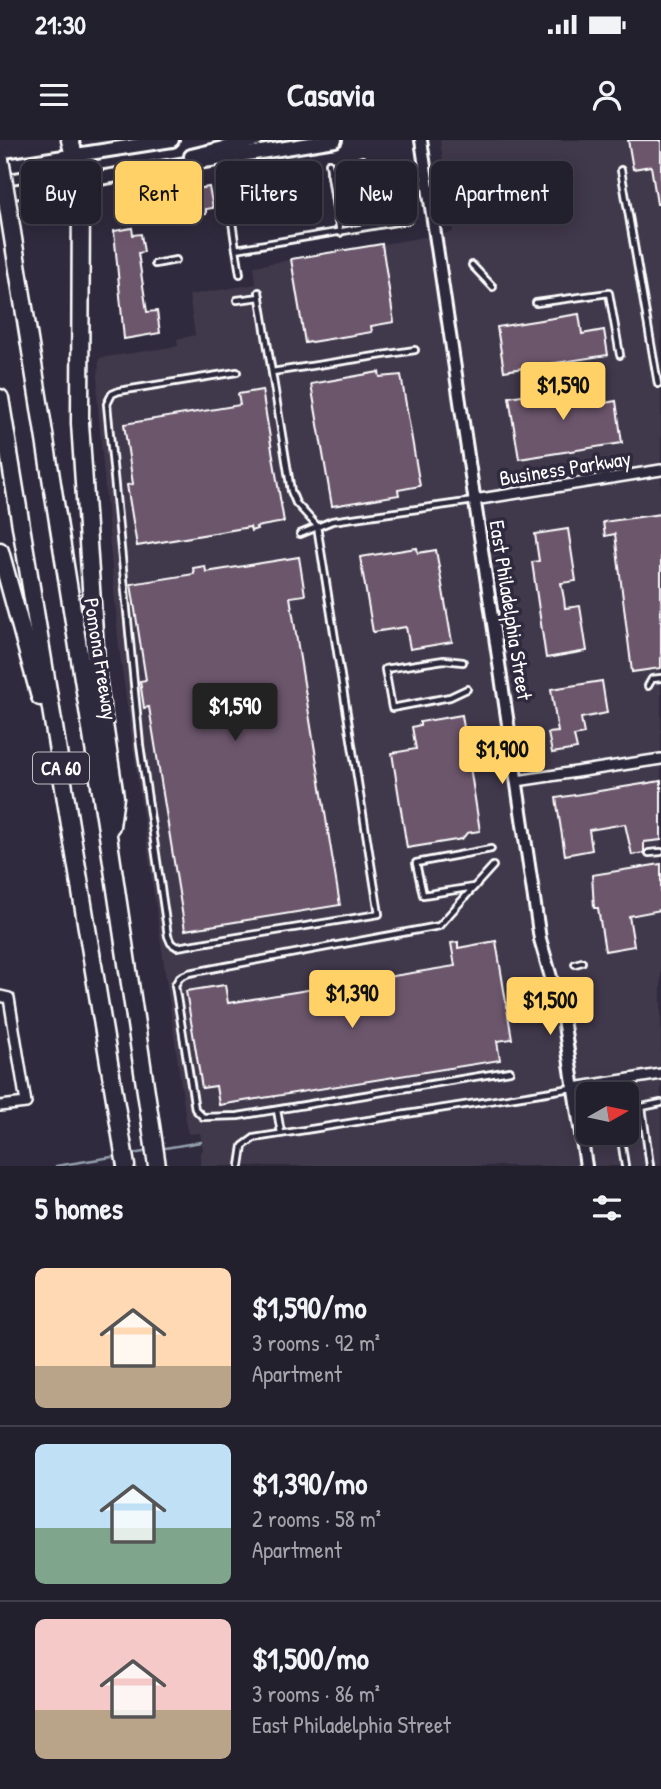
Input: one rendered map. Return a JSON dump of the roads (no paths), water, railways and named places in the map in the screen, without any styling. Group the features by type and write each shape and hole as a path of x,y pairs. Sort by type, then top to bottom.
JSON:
{"highway":[{"name":"Pomona Freeway","path":"0,159 4,200 109,842 157,1164"},
{"path":"81,224 79,423 97,677 115,797 109,842"},
{"name":"CA 60","path":"0,398 126,1166"},
{"path":"0,551 67,803"}],"main road":[{"path":"0,167 73,147 173,140"},
{"path":"171,161 257,140"},
{"path":"202,161 335,140"}],"street":[{"name":"East Philadelphia Street","path":"421,140 540,939 562,1012 586,1166"},
{"name":"Business Parkway","path":"474,500 661,470"},
{"path":"517,780 661,758"},
{"path":"0,1106 26,1103 5,997"},
{"path":"574,1088 661,1074"}],"lane":[{"path":"329,163 333,172 336,208"},
{"path":"621,170 658,384"},
{"path":"333,189 336,192"},
{"path":"232,224 240,274"},
{"path":"339,224 340,233"},
{"path":"236,249 386,224"},
{"path":"155,264 176,260"},
{"path":"472,265 493,287"},
{"path":"536,303 609,293 620,355"},
{"path":"237,300 259,294 291,491 296,503 317,526 379,914 177,947 171,943 168,936 140,745 107,404 112,394 119,391 237,372"},
{"path":"272,372 415,349"},
{"path":"300,534 317,526 474,500"},
{"path":"463,662 444,660 385,669 392,708 450,697 467,689"},
{"path":"648,687 652,679 661,677"},
{"path":"474,887 423,895 416,863 491,849"},
{"path":"649,853 661,852"},
{"path":"493,866 439,926 189,972 180,977 175,985 195,1109 203,1117 277,1110 510,1071"},
{"path":"575,964 582,962"},
{"path":"240,1166 243,1146 254,1138 574,1088"},
{"path":"639,1109 661,1103"},
{"path":"642,1107 650,1166"},
{"path":"277,1110 281,1134"},
{"path":"622,1145 625,1166"}],"waterway":[{"path":"159,1149 201,1142"},
{"path":"132,1154 149,1151"},
{"path":"56,1166 118,1156"}]}
